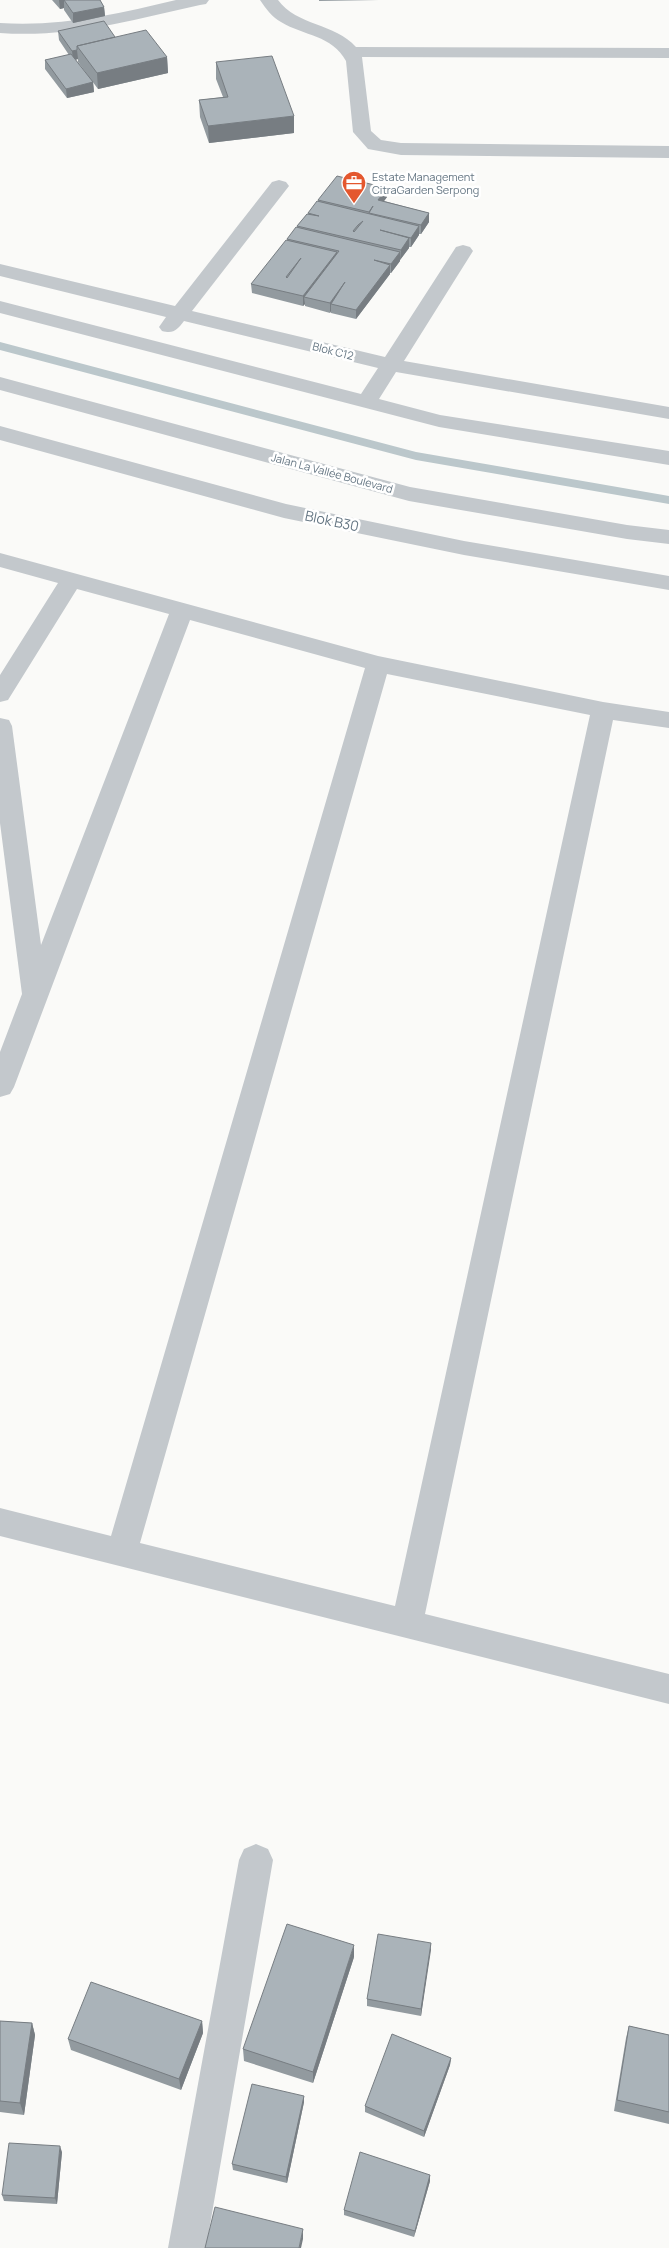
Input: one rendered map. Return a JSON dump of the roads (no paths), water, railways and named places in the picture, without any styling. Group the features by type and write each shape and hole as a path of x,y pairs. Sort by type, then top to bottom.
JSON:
{"street":[{"path":"0,28 24,31 62,29 200,0"},
{"path":"269,0 273,8 289,18 344,42 352,52 355,61 362,132 375,145 401,149 669,152"},
{"path":"352,52 669,53"},
{"path":"154,346 279,186"},
{"path":"367,402 463,251"},
{"name":"Blok C12","path":"0,270 391,365 669,413"},
{"path":"0,307 439,421 669,458"},
{"name":"Jalan La Vallée Boulevard","path":"0,383 409,494 627,532 669,537"},
{"name":"Blok B30","path":"0,433 284,511 464,548 669,583"},
{"path":"0,560 378,664 603,710 669,720"},
{"path":"0,694 71,580"},
{"path":"0,1087 182,610"},
{"path":"122,1553 378,664"},
{"path":"407,1624 603,710"},
{"path":"0,726 35,996"},
{"path":"0,1522 669,1689"},
{"path":"187,2248 256,1860"}],"waterway":[{"path":"0,346 416,456 669,500"}],"place":[{"name":"Estate Management CitraGarden Serpong","path":"354,204"}]}
